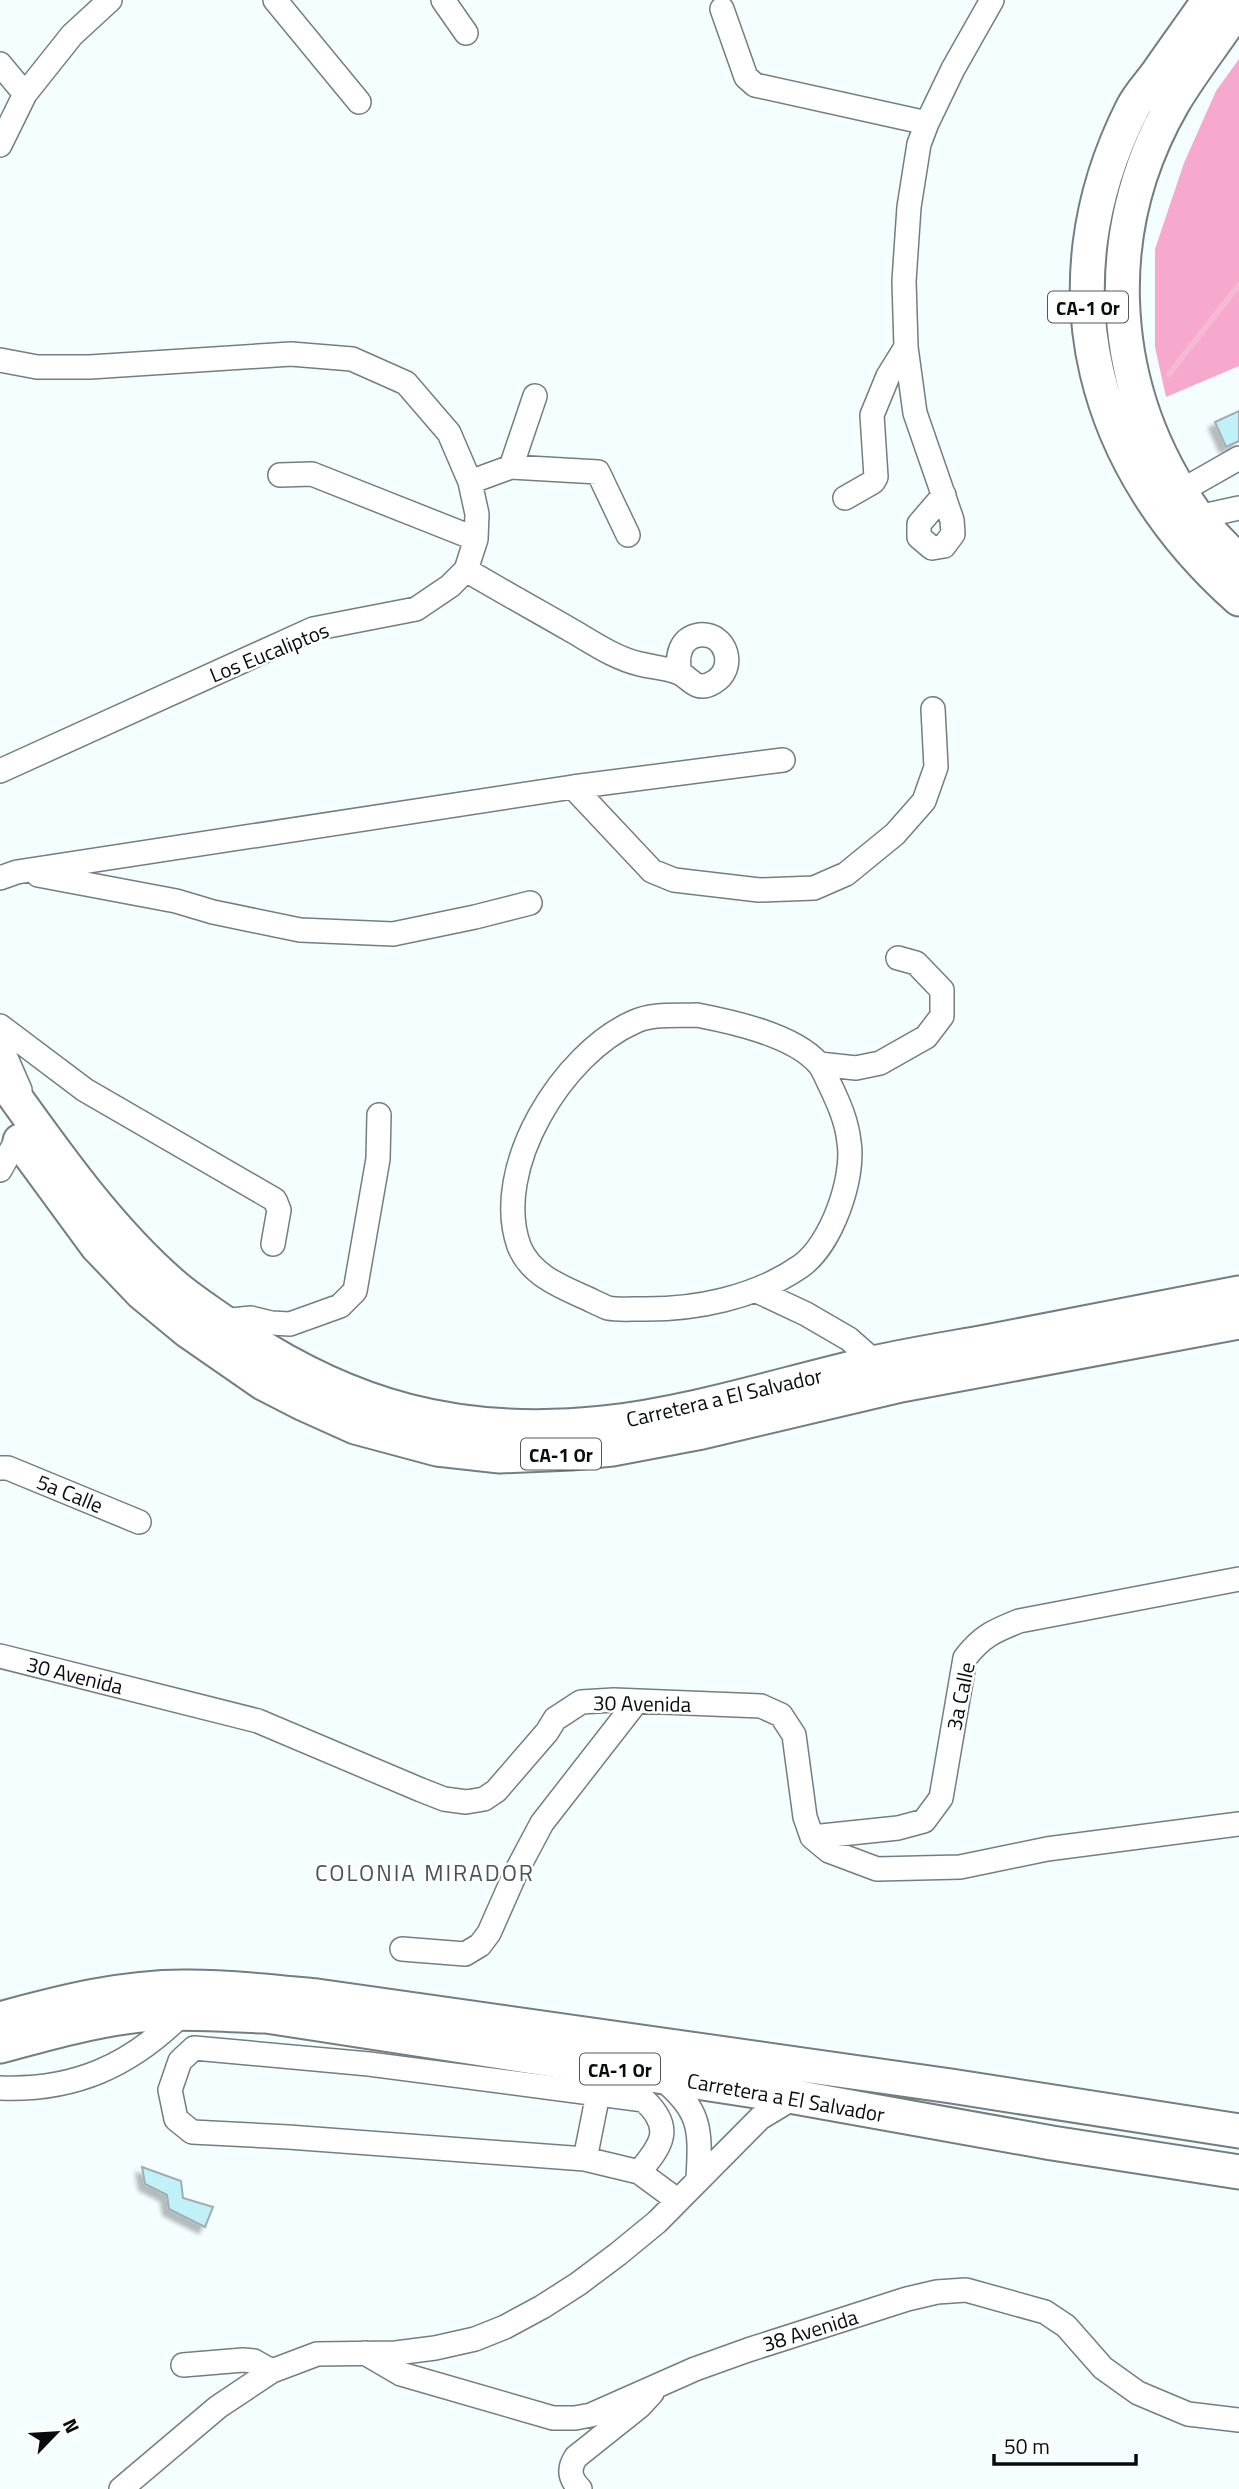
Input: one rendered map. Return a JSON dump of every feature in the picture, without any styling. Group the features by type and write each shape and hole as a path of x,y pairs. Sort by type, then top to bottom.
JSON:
{"highway":[{"name":"CA-1 Or","path":"1209,0 1133,107 1113,156 1096,210 1089,248 1087,290 1096,375 1122,447 1169,524 1202,564 1239,599"},
{"name":"CA-1 Or","path":"1239,6 1174,102 1147,157 1137,188 1125,248 1122,293 1129,370 1138,404 1156,445 1217,509 1239,562"},
{"name":"Carretera a El Salvador","path":"0,1076 18,1125 97,1246 142,1293 188,1331 263,1383 355,1427 437,1449 500,1456 612,1449 689,1435 890,1387 1239,1322"},
{"name":"Carretera a El Salvador","path":"18,1125 174,1286 222,1321 265,1335 318,1379 365,1399 441,1420 528,1428 607,1422 651,1415 876,1362 1239,1293"},
{"name":"Carretera a El Salvador","path":"0,2019 54,2004 142,1989 188,1986 245,1989 317,1996 951,2085 1235,2130"},
{"name":"Carretera a El Salvador","path":"0,2046 81,2025 128,2017 182,2014 266,2016 795,2097 943,2125 1239,2172"},
{"path":"943,2125 966,2115 1045,2127 1054,2121 1055,2115 1048,2101"},
{"path":"1100,2151 1095,2134 1100,2126 1107,2124 1196,2133 1235,2130"}],"street":[{"path":"0,145 26,94 72,36 110,0"},
{"path":"275,0 359,102"},
{"path":"443,0 466,33"},
{"path":"944,495 915,413 906,347 904,281 909,207 919,144 927,123 953,69 992,0"},
{"path":"722,9 746,77 755,85 927,123"},
{"path":"0,64 26,94"},
{"path":"845,498 873,482 876,477 872,415 888,376 906,347"},
{"path":"0,360 37,367 90,367 291,354 352,359 406,383 449,433 479,479 476,539 466,570 624,661 680,672"},
{"path":"511,467 535,396"},
{"path":"1217,509 1239,458"},
{"path":"479,479 511,467 598,472 628,536"},
{"path":"280,475 312,474 476,539"},
{"name":"Los Eucaliptos","path":"0,771 313,629 416,609 450,586 466,570"},
{"path":"573,787 652,871 674,880 759,890 814,888 846,874 895,834 924,801 936,767 933,709"},
{"path":"8,875 573,787 783,760"},
{"path":"8,875 176,901 213,912 300,930 393,934 530,903"},
{"path":"819,1064 856,1068 880,1063 926,1037 942,1016 942,990 916,963 898,958"},
{"path":"697,1015 743,1024 796,1047 819,1064 842,1109 850,1144 846,1181 837,1214 821,1246 802,1265 755,1290 698,1306 666,1310 609,1308 551,1283 534,1268 520,1247 514,1220 518,1164 539,1118 561,1081 597,1046 635,1021 663,1016 697,1015"},
{"path":"0,1026 85,1090 275,1200 279,1210 273,1244"},
{"path":"0,1044 18,1125 0,1170"},
{"path":"265,1335 340,1306 355,1291 378,1159 379,1115"},
{"path":"755,1290 806,1314 849,1339 876,1362"},
{"name":"5a Calle","path":"0,1468 8,1468 139,1522"},
{"name":"3a Calle","path":"812,1837 898,1828 924,1821 941,1798 965,1658 977,1641 992,1631 1019,1621 1239,1579"},
{"name":"30 Avenida","path":"0,1656 257,1721 444,1799 466,1802 484,1799 496,1791 555,1719 581,1702 637,1701 761,1706 781,1715 790,1726 797,1746 805,1817 812,1837"},
{"path":"402,1949 465,1954 480,1945 489,1933 516,1872 542,1823 637,1701"},
{"path":"812,1837 830,1851 877,1869 960,1867 1047,1849 1239,1824"},
{"path":"0,2088 23,2089 58,2085 93,2075 128,2059 160,2036 182,2014"},
{"path":"639,2172 657,2150 662,2130 658,2113 644,2100 369,2064 194,2048 180,2060 170,2090 176,2119 192,2132 585,2159 639,2172 677,2200"},
{"path":"657,2075 680,2093 692,2110 700,2143 698,2178"},
{"path":"585,2159 598,2094"},
{"path":"121,2489 218,2407 272,2371 317,2354 396,2353 435,2348 475,2339 505,2327 588,2277 657,2222 760,2118 795,2097"},
{"name":"38 Avenida","path":"365,2353 401,2374 553,2418 575,2418 591,2414 748,2350 907,2299 937,2292 966,2290 1045,2312 1066,2326 1104,2368 1138,2393 1188,2414 1239,2420"},
{"path":"183,2365 243,2360 254,2361 272,2371"},
{"path":"580,2489 573,2482 571,2473 571,2465 576,2457 640,2406 659,2385"}],"shaded area":[{"path":"1239,59 1239,366 1166,397 1155,347 1155,249 1184,163 1216,91"}],"building":[{"path":"1239,411 1239,441 1226,447 1215,422"},
{"path":"142,2167 181,2181 183,2198 213,2207 205,2227 169,2209 167,2195 145,2184"}],"waterway":[{"path":"1169,374 1239,285"}],"district":[{"name":"COLONIA MIRADOR","path":"425,1872"}]}
